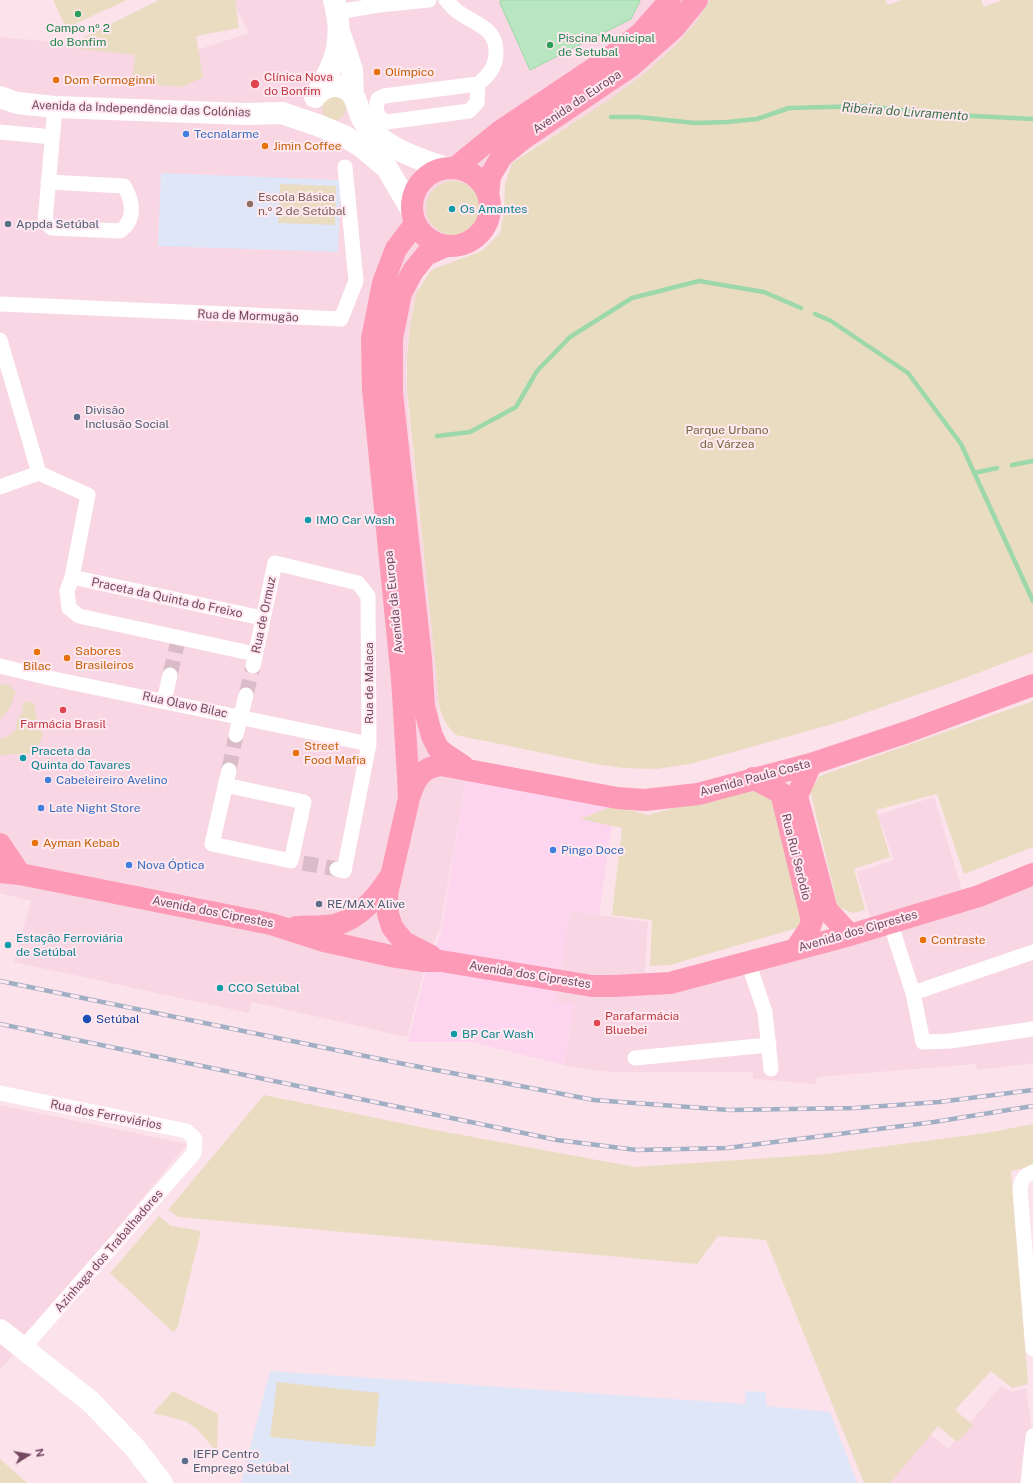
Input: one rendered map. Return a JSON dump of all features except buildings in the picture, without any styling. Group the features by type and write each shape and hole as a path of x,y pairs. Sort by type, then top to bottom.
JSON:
{"main road":[{"name":"Avenida da Europa","path":"451,168 499,132 614,54 642,32 670,0"},
{"name":"Avenida da Europa","path":"488,195 490,176 502,156 524,138 631,66 674,28 697,0"},
{"path":"336,6 339,33 352,70 355,118 350,125 343,130 335,131 323,128 312,111 316,97 333,65 336,56 339,33"},
{"path":"335,86 348,90 363,120 373,132 395,148 421,161 466,170 476,176 484,186 488,195 490,210 487,222 480,233 471,241 459,245 446,246 434,242 423,235 387,168 376,158 346,137 282,113 298,103 316,97 322,90 335,86"},
{"name":"Avenida da Independência das Colónias","path":"0,97 18,103 55,107 246,114 282,113"},
{"path":"413,217 412,197 418,185 427,175 439,169 451,168"},
{"name":"Avenida da Europa","path":"413,217 396,249 383,283 372,339 373,389 402,679 409,798 387,894 388,914 392,927 404,942 441,961"},
{"name":"Avenida da Europa","path":"446,246 426,255 412,271 401,293 392,339 392,393 421,658 424,707 432,736 438,748 468,768"},
{"name":"Avenida Paula Costa","path":"468,768 605,796 645,800 698,794 753,778 811,764 906,732 1033,685"},
{"name":"Rua Rui Serôdio","path":"811,764 797,796 827,910 850,934"},
{"path":"409,798 414,783 422,771 427,768 441,765 468,768"},
{"name":"Rua Rui Serôdio","path":"753,778 781,793 812,921 809,929 797,947"},
{"name":"Avenida dos Ciprestes","path":"0,844 10,873 287,927 324,941 424,962 441,961 592,986 670,982 850,934 979,896 1033,874"},
{"path":"287,927 335,924 356,915 376,898 390,877"},
{"path":"0,1330 90,1402 135,1448 162,1483"}],"street":[{"path":"336,6 379,5 429,0"},
{"path":"433,0 447,0 458,12 488,30 497,44 496,59 492,68 488,76 478,84 384,96 378,99 376,107 378,114 387,122 469,112 477,103 478,84"},
{"path":"48,182 124,186 129,194 132,215 126,227 120,231 52,228 45,222 48,182 55,107"},
{"path":"0,132 52,137"},
{"name":"Rua de Mormugão","path":"0,304 341,319 356,281 345,167"},
{"path":"0,340 39,473"},
{"path":"0,487 39,473 88,495 72,577"},
{"name":"Rua de Ormuz","path":"72,577 67,591 69,608 79,616 254,660 275,563"},
{"name":"Rua de Malaca","path":"275,563 358,583 368,596 369,744 341,870"},
{"name":"Praceta da Quinta do Freixo","path":"72,577 262,618"},
{"name":"Rua Olavo Bilac","path":"0,666 54,679 164,700 369,744"},
{"path":"164,700 170,675"},
{"path":"236,735 246,695"},
{"path":"227,777 304,802 297,862 212,844 227,777"},
{"path":"890,922 913,993 923,1042 934,1042 1033,1029"},
{"path":"913,993 1033,952"},
{"path":"748,962 765,1012 771,1069"},
{"path":"635,1058 768,1045"},
{"name":"Rua dos Ferroviários","path":"1,1095 187,1131 195,1139 194,1153"},
{"name":"Azinhaga dos Trabalhadores","path":"23,1348 194,1153"},
{"path":"1033,1172 1025,1176 1021,1182 1020,1190 1033,1349"},
{"path":"1028,1483 1033,1436"}],"shaded area":[{"path":"232,0 712,0 700,18 676,45 645,73 610,99 524,153 475,195 454,220 436,247 422,276 413,304 408,336 406,370 408,415 437,676 439,719 438,759 468,768 440,928 425,966 407,1037 252,1002 249,1013 14,962 31,901 0,893 0,37 185,54 249,33"},
{"name":"Piscina Municipal de Setubal","path":"501,0 640,1 631,19 530,70 500,3"},
{"name":"Escola Básica n.º 2 de Setúbal","path":"161,173 341,180 338,252 158,246"},
{"path":"468,768 605,796 612,824 599,915 570,911 556,1003 574,1004 564,1065 471,1042 408,1042 426,970 441,933"},
{"path":"934,797 967,907 1033,881 1033,1063 977,1070 976,1064 817,1077 816,1084 754,1079 752,1072 615,1072 591,1070 564,1065 574,1005 556,1003 570,911 648,922 643,997 875,934 857,872 894,860 878,815"},
{"path":"0,1105 187,1144 0,1370"},
{"path":"270,1371 745,1404 746,1391 766,1392 766,1406 830,1412 857,1483 241,1483"},
{"path":"1000,1387 1013,1392 1026,1388 1033,1441 1033,1483 880,1483 924,1429 948,1449"}],"green space":[{"name":"Campo nº 2 do Bonfim","path":"53,0 127,0 66,28"},
{"path":"159,0 235,0 239,28 196,36 203,77 183,87 132,83 135,55 65,47"},
{"name":"Parque Urbano da Várzea","path":"710,0 885,0 888,5 901,0 981,0 984,7 1002,0 1033,0 1033,652 954,682 836,723 690,764 656,769 623,768 596,764 456,735 449,728 441,713 439,705 407,390 407,358 410,325 416,294 431,270 482,251 500,233 504,213 505,184 512,163 610,99 645,73 676,45 697,21"},
{"path":"334,96 343,99 346,108 343,117 334,120 325,117 322,108 325,99"},
{"path":"453,181 463,183 472,189 478,198 480,208 478,218 472,227 463,233 453,235 443,233 434,227 428,218 426,208 428,198 434,189 443,183"},
{"path":"280,184 336,186 335,225 278,223"},
{"path":"8,684 16,692 10,707 0,720 0,685"},
{"path":"28,701 34,704 37,720 43,734 39,745 31,754 11,754 0,756 0,739 16,731 17,720 22,714 23,703"},
{"path":"1033,701 1033,847 964,874 937,794 876,810 890,857 854,869 865,910 853,913 838,907 810,790 820,776"},
{"path":"761,789 776,800 805,913 797,928 670,965 650,966 652,920 612,915 622,828 580,819 613,806 648,815 729,794"},
{"path":"264,1095 435,1130 635,1167 826,1154 986,1133 1033,1124 1033,1166 1011,1171 1028,1384 1012,1388 991,1371 955,1410 973,1425 957,1442 938,1426 890,1483 864,1483 766,1240 718,1236 697,1264 178,1217 168,1210"},
{"path":"159,1216 171,1226 201,1231 177,1329 173,1332 110,1273"},
{"path":"277,1382 379,1393 375,1447 270,1437"},
{"path":"173,1391 218,1414 217,1452 197,1429 185,1421 153,1413"},
{"path":"0,1459 27,1483 0,1483"}],"waterway":[{"name":"Ribeira do Livramento","path":"611,117 638,117 695,123 727,122 757,119 789,108 868,106 934,114 1033,119"},
{"path":"437,436 470,432 516,407 537,371 570,337 632,298 699,281 764,292 801,308"},
{"path":"815,314 831,321 908,373 961,444 1033,601"},
{"path":"1012,465 1033,461"},
{"path":"974,473 997,468"}],"tunnel":[{"path":"170,675 177,645"},
{"path":"246,695 253,666"},
{"path":"229,770 236,735"},
{"path":"303,863 337,869"}],"railway":[{"path":"0,981 399,1063 594,1100 729,1110 855,1108 939,1102 1033,1090"},
{"path":"0,1024 557,1140 637,1150 727,1148 934,1122 1033,1106"}],"place":[{"name":"Campo nº 2 do Bonfim","path":"78,14"},
{"name":"Piscina Municipal de Setubal","path":"550,45"},
{"name":"Olímpico","path":"377,72"},
{"name":"Dom Formoginni","path":"56,80"},
{"name":"Clínica Nova do Bonfim","path":"255,84"},
{"name":"Tecnalarme","path":"186,134"},
{"name":"Jimin Coffee","path":"265,146"},
{"name":"Escola Básica n.º 2 de Setúbal","path":"250,204"},
{"name":"Os Amantes","path":"452,209"},
{"name":"Appda Setúbal","path":"8,224"},
{"name":"Divisão Inclusão Social","path":"77,417"},
{"name":"IMO Car Wash","path":"308,520"},
{"name":"Bilac","path":"37,652"},
{"name":"Sabores Brasileiros","path":"67,658"},
{"name":"Farmácia Brasil","path":"63,710"},
{"name":"Street Food Mafia","path":"296,753"},
{"name":"Praceta da Quinta do Tavares","path":"23,758"},
{"name":"Cabeleireiro Avelino","path":"48,780"},
{"name":"Late Night Store","path":"41,808"},
{"name":"Ayman Kebab","path":"35,843"},
{"name":"Pingo Doce","path":"553,850"},
{"name":"Nova Óptica","path":"129,865"},
{"name":"RE/MAX Alive","path":"319,904"},
{"name":"Contraste","path":"923,940"},
{"name":"Estação Ferroviária de Setúbal","path":"8,945"},
{"name":"CCO Setúbal","path":"220,988"},
{"name":"Setúbal","path":"87,1019"},
{"name":"Parafarmácia Bluebei","path":"597,1023"},
{"name":"BP Car Wash","path":"454,1034"},
{"name":"IEFP Centro Emprego Setúbal","path":"185,1461"}]}
